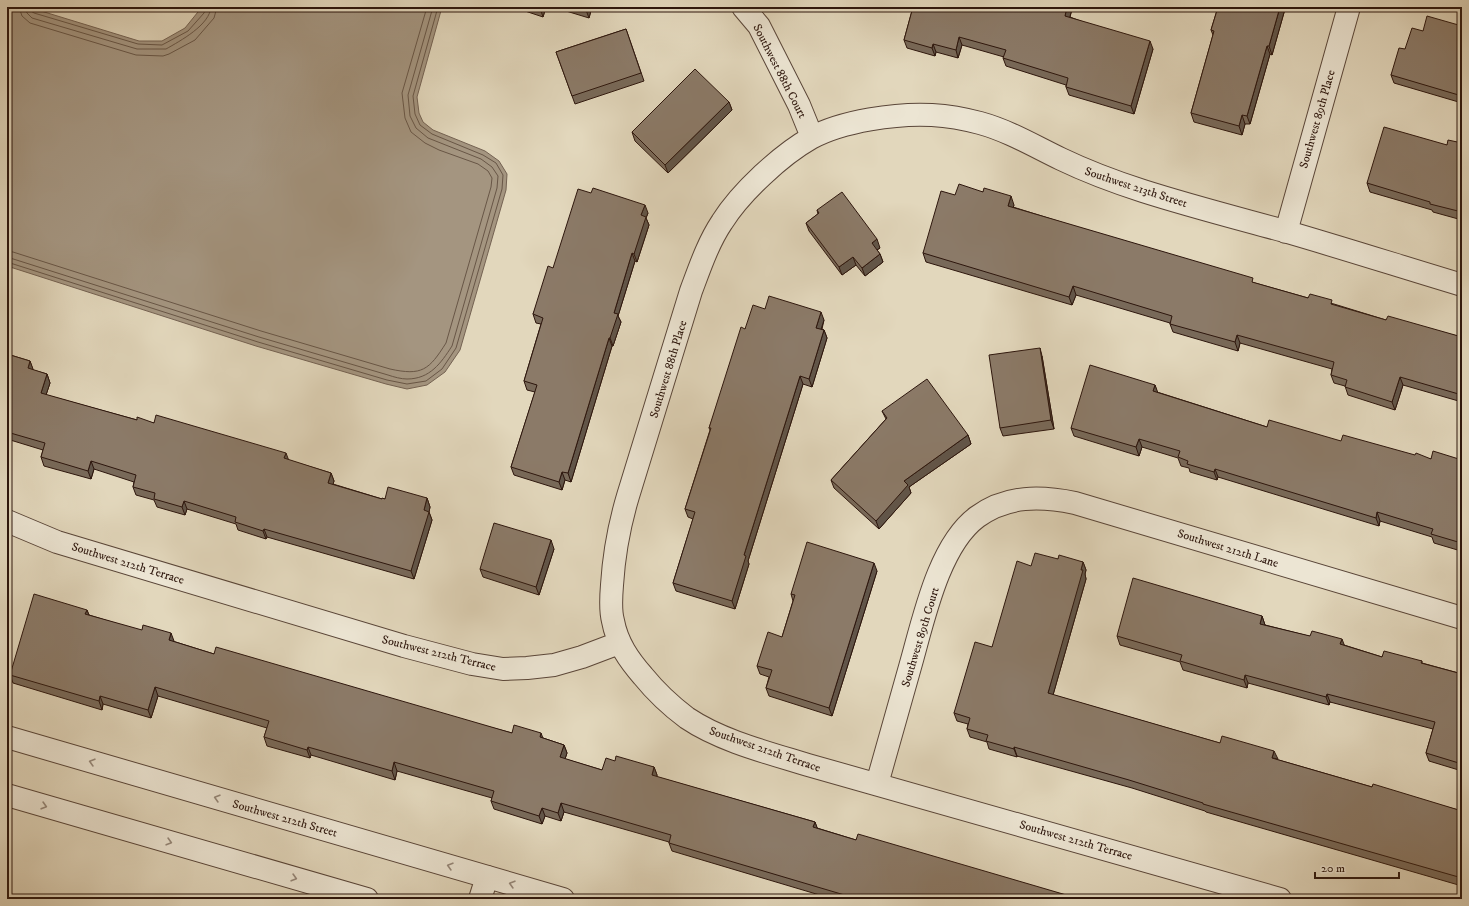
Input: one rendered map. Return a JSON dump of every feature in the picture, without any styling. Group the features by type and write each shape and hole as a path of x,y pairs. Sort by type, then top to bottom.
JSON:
{"street":[{"name":"Southwest 88th Court","path":"743,7 759,26 799,105 812,137"},
{"name":"Southwest 89th Place","path":"1286,232 1349,7"},
{"name":"Southwest 213th Street","path":"812,137 840,126 870,120 905,116 933,115 958,118 1004,131 1082,169 1116,182 1462,285"},
{"name":"Southwest 88th Place","path":"619,643 612,620 611,597 615,550 619,528 691,291 701,263 711,240 722,221 741,197 782,159 812,137"},
{"name":"Southwest 212th Lane","path":"992,508 1013,501 1035,497 1076,503 1462,618"},
{"name":"Southwest 89th Court","path":"877,784 932,594 939,575 954,543 963,530 976,517 992,508"},
{"name":"Southwest 212th Terrace","path":"7,520 57,542 404,646 472,664 503,669 554,665 582,657 619,643 639,672 669,703 688,718 710,731 775,755 1280,899"},
{"name":"Southwest 212th Street","path":"7,737 563,899"},
{"path":"7,795 367,899"},
{"path":"480,899 487,877"}],"water":[{"path":"7,7 28,7 139,41 162,41 185,28 202,7 442,7 417,97 419,113 423,122 433,130 485,151 499,161 507,174 506,190 460,350 445,372 427,385 407,389 386,384 256,346 7,266"}],"building":[{"path":"577,7 587,7 586,10"},
{"path":"913,7 1067,7 1065,16 1150,41 1131,106 1066,87 1068,78 1003,58 1006,50 959,37 956,50 933,44 932,48 904,40"},
{"path":"1218,7 1280,7 1247,116 1242,115 1239,126 1191,113 1214,31 1211,30"},
{"path":"1427,16 1462,26 1462,96 1391,75 1399,48 1405,49 1412,28 1423,31"},
{"path":"626,29 641,73 572,96 556,52"},
{"path":"695,69 729,102 665,165 632,132"},
{"path":"1384,127 1447,145 1448,140 1462,143 1462,212 1430,204 1430,202 1367,183"},
{"path":"959,184 983,192 984,188 1011,196 1008,206 1253,278 1252,282 1308,298 1310,294 1332,300 1331,304 1386,320 1388,316 1462,337 1462,395 1400,377 1392,402 1345,387 1347,380 1331,375 1334,362 1237,335 1235,342 1170,324 1172,316 1073,286 1069,297 923,253 941,191 955,195"},
{"path":"593,188 645,205 641,215 646,217 634,254 632,253 614,313 618,314 609,338 568,473 562,472 559,482 511,467 537,385 524,381 543,318 533,314 548,266 553,268 578,189 591,193"},
{"path":"842,192 877,239 872,243 880,254 862,268 853,257 839,267 806,223 819,213 817,210"},
{"path":"769,296 821,312 816,328 824,330 809,379 800,376 744,555 746,556 732,601 673,583 695,512 685,509 741,327 745,329 753,305 765,309"},
{"path":"1040,348 1051,420 1000,428 989,355"},
{"path":"7,354 30,361 28,368 47,374 41,393 137,420 137,417 154,423 156,415 286,453 284,458 331,473 328,483 382,499 385,499 388,487 427,498 424,510 429,512 411,571 264,529 263,531 235,522 236,517 184,501 182,507 154,499 155,493 133,487 136,475 91,461 88,471 41,457 45,443 7,432"},
{"path":"1090,365 1155,385 1153,391 1267,427 1269,420 1341,441 1343,435 1415,455 1416,453 1431,459 1433,451 1462,460 1462,542 1431,534 1433,529 1377,512 1376,518 1215,469 1214,472 1187,464 1188,461 1178,457 1180,451 1139,439 1136,447 1071,428"},
{"path":"927,379 968,435 904,481 908,485 876,521 831,480 887,418 882,411"},
{"path":"494,523 551,540 536,587 480,569"},
{"path":"807,542 874,563 829,708 766,688 772,670 757,666 768,632 782,637 795,595 791,594"},
{"path":"1035,553 1058,559 1059,555 1083,562 1081,570 1083,570 1048,693 1220,743 1222,736 1274,751 1272,758 1372,787 1373,784 1462,811 1462,878 1203,804 1129,780 1014,747 1014,749 986,741 988,735 967,729 970,718 954,713 975,642 992,647 1017,561 1031,566"},
{"path":"1133,578 1262,616 1260,624 1310,636 1312,631 1342,639 1340,644 1382,657 1384,651 1462,674 1462,764 1426,753 1435,722 1327,694 1326,697 1245,675 1244,680 1180,661 1182,655 1117,636"},
{"path":"34,594 87,610 85,614 142,630 143,625 171,633 169,640 214,654 216,647 512,733 514,725 541,733 540,737 564,745 560,757 602,770 606,758 615,761 616,756 654,767 652,775 815,822 813,827 856,840 858,834 1080,899 858,899 669,843 671,835 561,803 558,813 542,808 539,816 491,801 494,791 394,762 392,771 308,747 307,750 264,737 269,721 155,687 148,710 100,696 99,701 10,675"}]}
